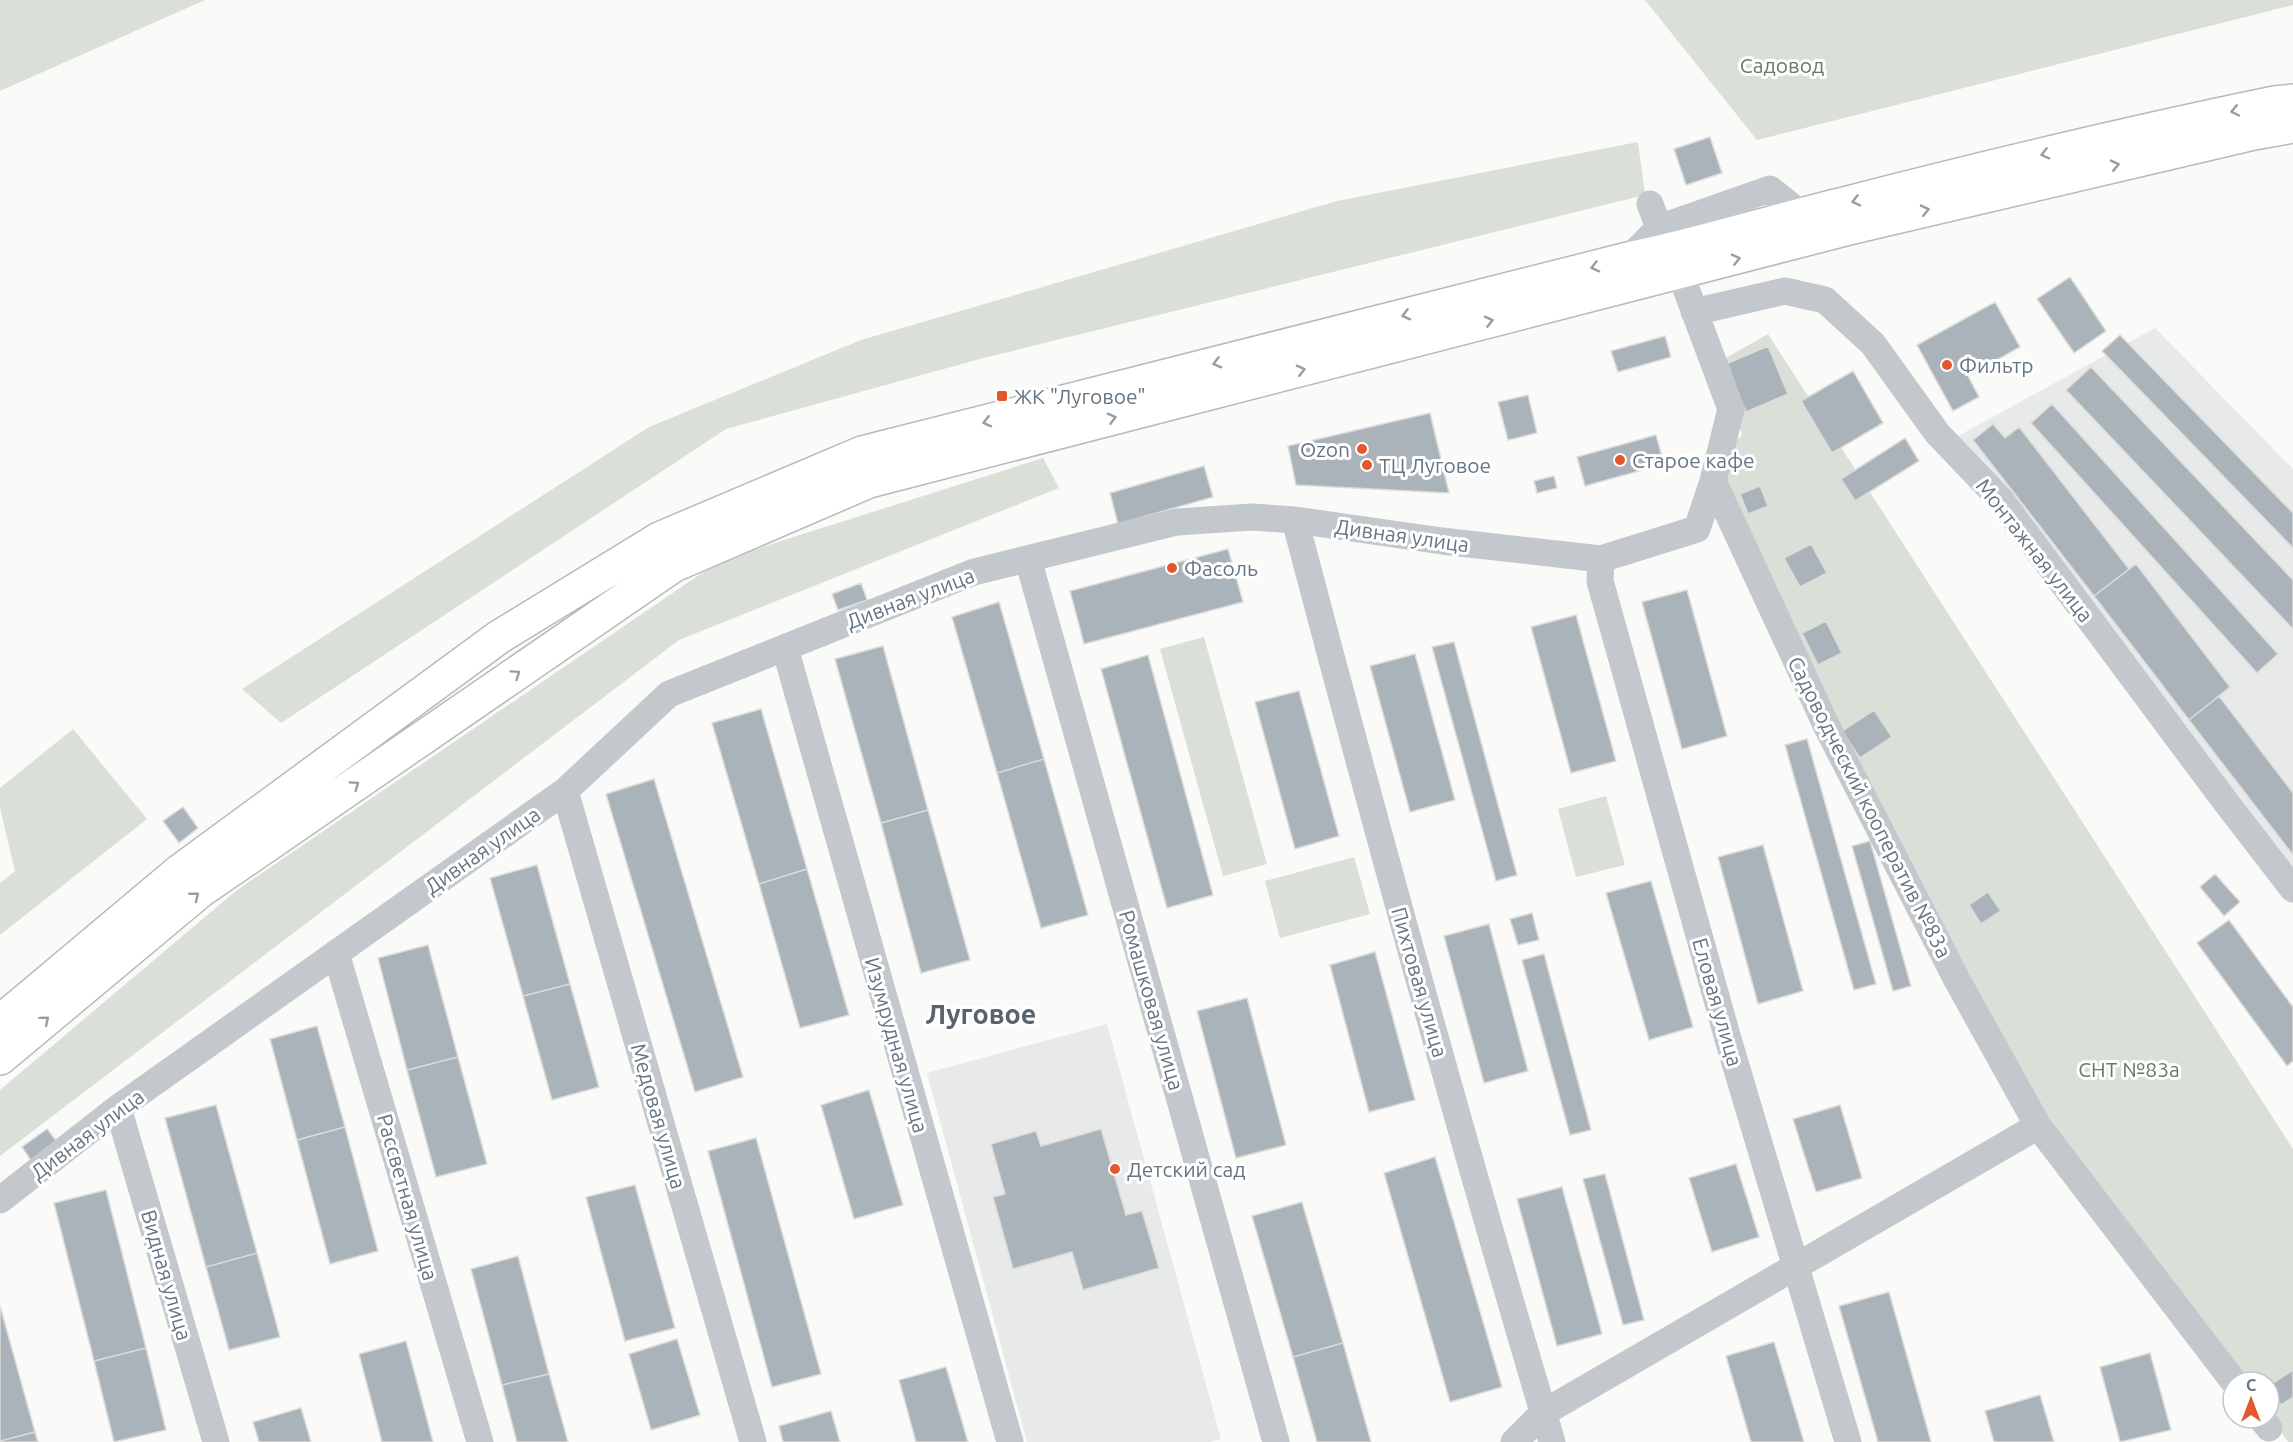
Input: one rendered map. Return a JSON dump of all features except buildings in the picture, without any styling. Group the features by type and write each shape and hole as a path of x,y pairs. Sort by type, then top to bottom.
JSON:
{"main road":[{"path":"0,1058 200,891 674,565 869,481 1665,239 1801,214 2153,128 2293,101"},
{"path":"0,1022 180,871 499,637 659,539 862,453 1628,259 1665,239 1849,228 2062,177 2293,126"}],"street":[{"name":"Дивная улица","path":"0,1200 118,1108 565,791 669,694 974,572 1177,522 1252,517 1295,520 1442,541 1601,559 1697,529 1713,481 1731,410 1665,239"},
{"name":"Монтажная улица","path":"1694,312 1785,291 1825,300 1873,344 1937,433 2000,499 2293,889"},
{"name":"Садоводческий кооператив №83а","path":"1713,481 1827,727 1957,980 2038,1126 2225,1370"},
{"name":"Пихтовая улица","path":"1295,520 1410,946 1552,1442"},
{"name":"Ромашковая улица","path":"1028,559 1276,1442"},
{"name":"Еловая улица","path":"1601,559 1600,581 1653,774 1728,1039 1848,1442"},
{"name":"Изумрудная улица","path":"785,648 1010,1442"},
{"name":"Медовая улица","path":"565,791 753,1442"},
{"name":"Рассветная улица","path":"336,953 480,1442"},
{"name":"Видная улица","path":"118,1108 216,1442"},
{"path":"1514,1442 1543,1413 2038,1126"}],"shaded area":[{"path":"2155,328 2293,469 2293,867 1958,436"},
{"path":"1107,1024 1221,1439 1210,1442 1027,1442 927,1073"}],"green space":[{"path":"0,0 205,0 0,91"},
{"name":"Садовод","path":"1645,0 2293,0 2293,5 1757,140"},
{"path":"1638,142 1645,195 980,359 726,429 281,723 242,689 649,427 861,340 1337,201"},
{"name":"СНТ №83а","path":"1768,334 2293,1149 2293,1442 2288,1442 2280,1430 2281,1370 2236,1370 2050,1122 1966,977 1711,467 1742,435 1717,363"},
{"path":"1043,458 1059,488 679,640 0,1156 0,1090 237,890 721,560"},
{"path":"1204,637 1267,864 1223,876 1160,649"},
{"path":"73,729 147,819 0,935 0,883 15,871 0,808 0,788"},
{"path":"1606,796 1625,865 1576,877 1558,809"},
{"path":"1354,857 1370,914 1280,938 1265,881"}],"place":[{"name":"Фильтр","path":"1947,365"},
{"name":"ЖК \"Луговое\"","path":"1002,396"},
{"name":"Ozon","path":"1362,449"},
{"name":"Старое кафе","path":"1620,460"},
{"name":"ТЦ Луговое","path":"1367,465"},
{"name":"Фасоль","path":"1172,568"},
{"name":"Детский сад","path":"1115,1169"}],"district":[{"name":"Луговое","path":"981,1014"}]}
